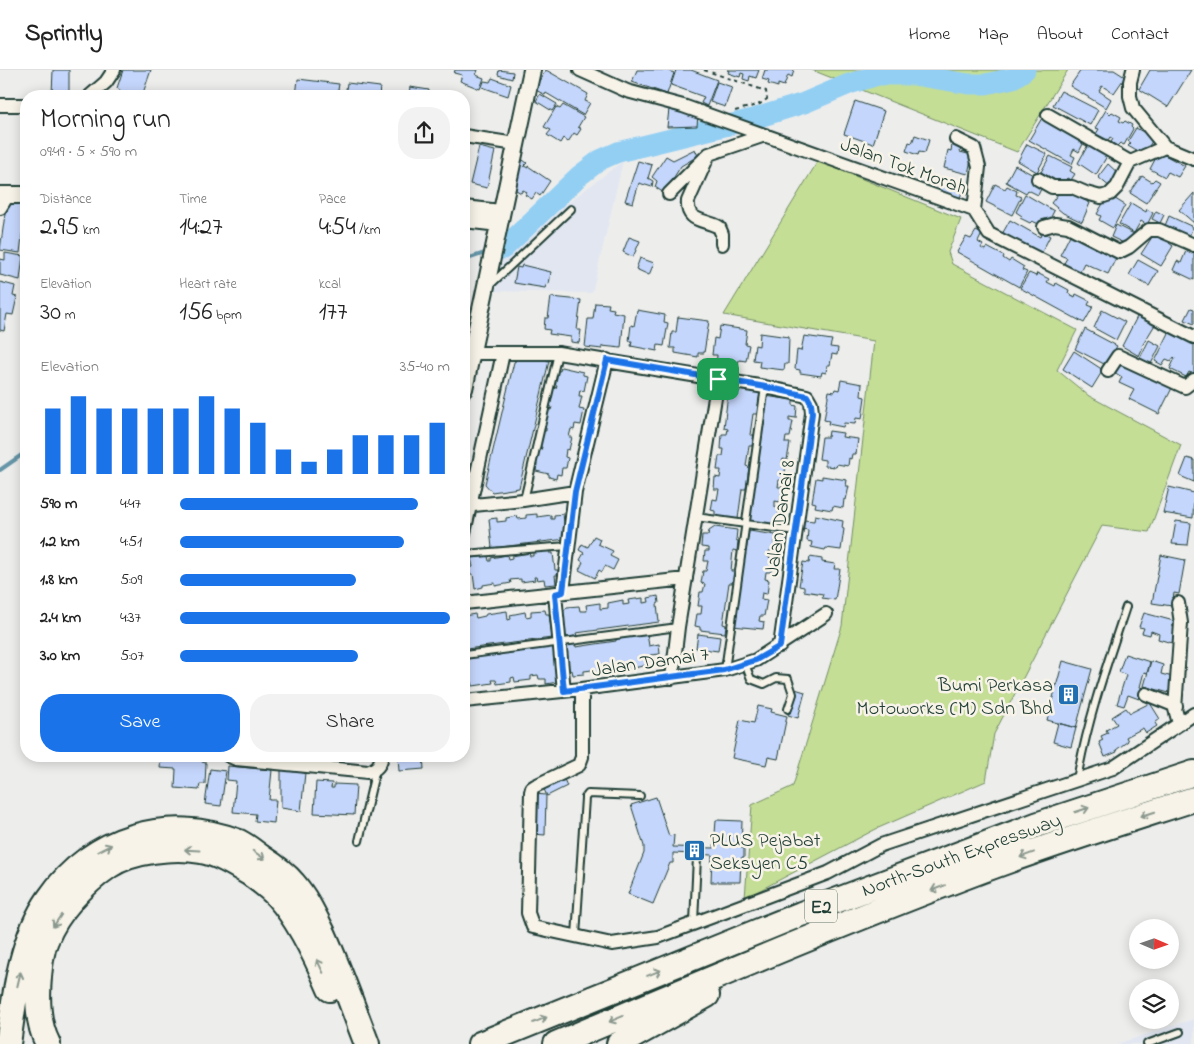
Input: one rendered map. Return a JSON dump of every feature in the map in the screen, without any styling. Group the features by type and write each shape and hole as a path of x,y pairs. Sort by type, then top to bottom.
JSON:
{"highway":[{"name":"North–South Expressway","path":"480,1044 801,914 1036,825 1194,773"},
{"name":"North–South Expressway","path":"556,1044 806,939 983,870 1194,799"},
{"path":"8,1044 14,1002 29,936 49,899 73,871 102,849 132,836 167,830 204,831 240,843 270,862 293,882 311,907 334,958 359,1042"},
{"path":"48,1044 42,1028 38,988 45,942 55,924 87,885 110,866 135,855 168,849 201,851 232,862 258,879 278,897 319,963 359,1042"},
{"path":"618,1044 806,939"}],"street":[{"path":"97,90 106,82 114,70"},
{"path":"470,362 472,353 470,332 485,290 532,70"},
{"path":"580,70 627,91 683,106 724,121"},
{"path":"1132,70 1130,96 1134,108 1165,147 1194,159"},
{"path":"0,106 20,105"},
{"path":"1048,115 1130,162"},
{"name":"Jalan Tok Morah","path":"724,121 974,210 989,234 1194,337"},
{"path":"669,194 709,154 765,135"},
{"path":"470,137 516,144"},
{"path":"956,138 974,148 979,167 974,210"},
{"path":"1038,179 1052,187 1072,187 1086,193 1101,196 1110,194 1117,187 1130,162 1165,147"},
{"path":"709,154 688,201 687,208 690,215 719,227 722,234 722,244"},
{"path":"3,199 20,196"},
{"path":"470,209 500,217"},
{"path":"470,219 500,217"},
{"path":"1044,227 1055,224 1068,226 1119,252 1129,247 1149,230 1159,230 1194,245"},
{"path":"472,353 558,353 766,387"},
{"path":"470,491 504,353"},
{"path":"1108,371 1118,356 1185,387 1194,380"},
{"path":"564,691 560,643 559,593 568,546 575,492 607,360"},
{"path":"672,678 678,627 718,379"},
{"name":"Jalan Damai 8","path":"766,387 807,396 811,403 812,413 780,646"},
{"path":"470,507 575,492"},
{"path":"470,602 686,579"},
{"path":"1178,603 1181,623 1176,706 1179,724"},
{"name":"Jalan Damai 7","path":"470,700 582,689 724,670 756,660 826,614"},
{"path":"582,689 582,757 579,765 532,788 528,913 533,927 612,944 658,937 828,873 881,845 1113,768 1194,714"},
{"path":"1146,694 1176,706"},
{"path":"266,762 368,772 376,769 380,762"}],"lane":[{"path":"485,290 571,208"},
{"path":"524,500 558,353"},
{"path":"724,670 766,387"},
{"path":"696,517 796,531"},
{"path":"470,554 568,546"},
{"path":"1077,780 1082,752 1126,607"},
{"path":"470,654 678,627"},
{"path":"744,664 751,679 764,684 776,678 788,679 793,694 788,709"},
{"path":"359,841 376,769"},
{"path":"576,936 584,798 588,794 640,796"},
{"path":"694,922 697,857"},
{"path":"1147,1044 1180,1032"}],"path":[{"path":"704,70 766,91 766,99 760,104 733,112 724,121"}],"shaded area":[{"path":"623,161 592,293 491,291 498,256"},
{"path":"1194,1019 1194,1044 1117,1044 1163,1029 1179,1029 1179,1024"}],"green space":[{"path":"812,70 1068,70 1017,152"},
{"path":"818,161 961,219 948,252 952,264 1077,330 1057,370 1089,396 1181,445 1149,532 1102,526 994,734 986,781 876,829 745,898 752,805 793,786 842,626 874,341 724,315"}],"building":[{"path":"53,70 69,70 69,90 52,90"},
{"path":"123,70 151,70 144,90 120,90 117,88"},
{"path":"455,70 478,70 476,75 484,78 480,89 460,81 462,75 454,73"},
{"path":"499,70 513,72 512,79 498,75"},
{"path":"546,70 588,94 585,101 590,103 583,115 546,93 545,95 534,89"},
{"path":"637,70 668,70 674,73 667,94 632,82"},
{"path":"676,70 691,70 717,80 707,106 701,103 704,97 671,85"},
{"path":"727,70 759,70 756,78 750,76 749,81 743,79 744,74 741,73 740,77 728,73 729,71"},
{"path":"765,70 794,70 792,77 788,75 784,86 778,84 778,87 768,84 769,81 762,79"},
{"path":"1081,70 1114,70 1125,77 1114,93 1102,86 1099,91 1111,99 1106,108 1070,86"},
{"path":"1150,70 1191,70 1168,107 1139,89"},
{"path":"492,78 511,85 508,96 482,87 484,81 490,82"},
{"path":"298,79 339,84 338,90 297,90"},
{"path":"717,82 732,87 725,107 710,102"},
{"path":"347,83 380,87 380,90 346,90"},
{"path":"410,87 429,90 410,90"},
{"path":"1061,91 1098,110 1090,125 1053,105"},
{"path":"540,94 557,104 552,111 536,101"},
{"path":"855,101 884,111 873,144 844,134"},
{"path":"563,105 584,117 578,127 581,129 577,135 574,133 568,142 563,138 560,143 547,135 551,130 544,127 556,107 560,109"},
{"path":"669,109 688,110 698,116 697,126 667,127"},
{"path":"1106,110 1110,114 1112,112 1121,117 1119,121 1123,123 1125,121 1132,125 1133,129 1124,145 1120,143 1117,146 1111,142 1113,139 1110,137 1108,140 1096,134 1099,129 1095,128"},
{"path":"1042,118 1084,142 1079,152 1074,149 1071,155 1075,157 1072,164 1029,140"},
{"path":"1136,128 1154,138 1146,151 1143,149 1140,153 1128,146 1131,143 1128,141"},
{"path":"915,135 929,140 925,153 919,152 918,155 906,151 909,142 912,143"},
{"path":"952,144 962,145 960,152 972,155 968,174 944,168 948,150 951,151"},
{"path":"1027,144 1047,154 1037,172 1018,161"},
{"path":"1088,145 1107,156 1096,175 1078,163"},
{"path":"479,147 495,151 487,188 470,184"},
{"path":"695,149 698,156 681,166 664,193 655,187 657,181 652,177 666,156 673,160"},
{"path":"1159,152 1185,166 1178,177 1168,172 1165,177 1150,169"},
{"path":"1050,156 1072,167 1070,171 1075,174 1071,180 1067,178 1063,184 1041,172"},
{"path":"523,160 527,163 524,166 528,168 528,166 550,181 540,196 536,193 532,199 525,195 527,192 523,190 521,193 513,188 512,176"},
{"path":"638,161 652,165 648,178 653,181 652,187 639,183 633,203 625,201"},
{"path":"1108,164 1120,175 1111,188 1098,177"},
{"path":"1015,165 1035,176 1042,187 1038,195 1028,190 1026,193 1006,182"},
{"path":"1142,176 1152,182 1155,179 1160,182 1146,203 1130,193"},
{"path":"942,179 964,186 960,198 939,191"},
{"path":"995,184 1005,189 1007,186 1017,191 1016,195 1021,197 1012,215 986,202"},
{"path":"1062,189 1080,194 1078,197 1090,203 1082,222 1063,213 1051,203"},
{"path":"1194,193 1194,223 1179,210"},
{"path":"1025,194 1054,211 1048,223 1041,225 1032,221 1030,223 1020,218 1022,216 1016,212"},
{"path":"1112,197 1125,205 1113,228 1099,220 1101,216 1097,214 1105,200 1109,202"},
{"path":"7,200 20,202 20,253 0,250"},
{"path":"1131,203 1146,212 1147,209 1153,213 1147,225 1141,221 1134,233 1119,224"},
{"path":"1156,211 1164,215 1160,223 1152,219"},
{"path":"1169,216 1193,227 1188,239 1164,228"},
{"path":"1010,220 1040,237 1042,232 1050,236 1040,256 1001,236"},
{"path":"1116,225 1134,234 1128,245 1111,237"},
{"path":"976,231 982,234 978,242 983,245 981,248 985,250 987,247 1004,256 1003,258 1009,262 1011,259 1024,267 1022,270 1027,272 1019,287 957,252 966,237 971,239"},
{"path":"1072,231 1095,243 1093,247 1116,258 1108,274 1084,263 1079,273 1063,265 1067,258 1060,255"},
{"path":"1154,234 1162,238 1164,235 1171,240 1169,243 1173,246 1161,266 1141,254"},
{"path":"629,237 640,241 633,257 623,252"},
{"path":"1194,248 1194,280 1173,270 1177,261 1181,263 1186,251 1192,254"},
{"path":"5,253 20,256 20,280 0,275 0,259 5,260"},
{"path":"640,258 654,263 649,275 636,269"},
{"path":"1138,260 1158,271 1149,286 1129,275"},
{"path":"522,265 551,272 549,284 547,283 545,288 514,283 517,267 521,268"},
{"path":"1029,273 1036,276 1037,273 1049,279 1047,282 1055,286 1056,283 1069,290 1068,293 1075,297 1076,294 1090,301 1088,305 1093,307 1084,323 1020,288"},
{"path":"0,282 15,286 13,296 17,297 13,315 7,314 4,331 0,330"},
{"path":"551,297 581,300 577,330 581,330 579,343 571,342 571,337 549,334 550,330 544,329 545,318 548,318"},
{"path":"595,303 609,304 608,308 614,309 613,312 624,314 621,348 602,346 602,349 585,347 588,319 593,319"},
{"path":"1191,308 1194,309 1194,324 1185,320"},
{"path":"637,310 665,315 664,322 668,323 664,346 658,345 657,351 631,346 632,341 629,341 631,325 634,326"},
{"path":"1102,310 1125,322 1116,340 1094,328"},
{"path":"1139,313 1156,323 1142,346 1139,356 1122,346"},
{"path":"678,317 709,321 704,353 698,353 698,357 675,353 675,348 670,348 672,332 676,332"},
{"path":"720,326 747,330 745,344 749,345 746,361 739,360 738,364 725,362 724,369 716,367 717,355 712,355 714,338 718,339"},
{"path":"1085,329 1117,346 1106,365 1075,349"},
{"path":"1171,329 1194,340 1194,374 1189,372 1186,377 1170,369 1174,357 1171,361 1166,359 1162,365 1155,361"},
{"path":"760,333 789,337 788,364 785,364 784,370 759,367 760,361 753,360 755,345 759,346"},
{"path":"804,336 832,340 830,347 838,348 837,355 832,354 826,373 822,372 821,376 800,373 800,370 795,369 797,350 801,351"},
{"path":"1149,340 1160,346 1151,364 1140,358"},
{"path":"1074,351 1103,370 1092,388 1063,369"},
{"path":"522,357 549,361 519,488 492,492 485,484 514,362"},
{"path":"1119,359 1173,386 1159,414 1129,399 1134,390 1119,383 1122,377 1112,371"},
{"path":"561,367 583,372 583,375 587,376 584,391 580,390 579,396 582,396 579,409 584,410 581,425 575,424 574,430 571,429 569,437 572,437 569,450 566,449 565,457 568,458 566,468 562,468 561,475 557,474 556,479 549,477 549,474 536,471 537,464 535,464 538,449 541,450 542,447 539,447 542,430 546,431 546,428 543,428 547,409 551,410 552,407 548,406 553,387 556,388 557,385 554,384 557,370 560,371"},
{"path":"841,380 862,384 861,396 865,397 862,419 856,418 855,424 844,423 843,427 828,424 829,421 824,420 829,391 839,390"},
{"path":"734,389 760,393 757,414 753,414 750,435 754,435 752,446 749,446 746,466 749,467 746,489 742,489 738,519 715,516 715,511 711,510 713,499 717,500 719,489 714,489 715,477 720,478 721,470 717,470 719,456 723,456 724,449 721,449 722,434 727,434 728,429 724,428 728,393"},
{"path":"765,396 793,400 793,405 797,406 796,418 789,417 789,421 793,421 790,437 786,437 785,443 790,443 787,460 783,459 782,463 786,464 784,481 779,480 778,487 783,487 780,502 775,501 775,507 779,508 778,521 773,521 772,525 747,522 748,510 751,510 753,498 750,498 752,488 754,489 756,478 753,478 759,458 756,457 762,437 759,436 760,425 764,426 765,416 762,415"},
{"path":"829,431 843,433 842,437 858,439 856,454 852,454 851,459 849,458 848,466 837,464 836,467 825,466 825,460 819,459 822,437 828,437"},
{"path":"1187,458 1194,460 1194,482 1180,476"},
{"path":"822,476 847,480 846,486 849,486 843,508 833,506 832,510 815,507 816,503 812,502 816,478 822,479"},
{"path":"1169,487 1194,493 1193,518 1163,513"},
{"path":"537,514 537,517 551,515 551,519 554,519 554,515 563,514 566,539 492,548 489,519 497,518 497,522 506,521 506,518 517,516 518,519 526,518 526,515"},
{"path":"815,515 843,521 842,528 844,529 841,550 826,548 825,550 811,547 812,542 807,541 808,530 802,529 804,520 814,521"},
{"path":"1176,521 1191,523 1188,545 1172,544"},
{"path":"715,527 737,530 737,551 733,550 731,571 734,571 732,583 729,583 723,624 726,625 725,633 700,630 700,627 695,626 697,614 701,614 702,606 698,606 700,592 703,592 705,584 701,583 703,571 706,571 708,561 704,561 705,551 709,551 709,548 701,547 702,535 708,535 709,531"},
{"path":"749,531 776,535 774,551 769,551 768,557 773,558 771,572 766,572 765,579 769,580 767,594 762,593 761,599 767,600 764,616 760,616 759,621 764,622 763,629 732,626 736,594 739,594 741,584 738,583 739,573 742,573 744,563 741,563 742,551 746,552"},
{"path":"594,536 600,539 598,544 613,551 610,556 618,560 613,570 605,566 602,572 599,570 595,578 579,570 583,562 580,560 584,553 579,550 582,544 588,547"},
{"path":"550,550 550,553 553,553 555,570 558,570 558,575 555,575 556,584 545,585 544,579 537,580 534,577 535,580 521,582 521,579 510,580 511,583 495,586 495,583 483,585 483,587 475,589 473,574 470,574 470,568 473,567 471,558 488,556 489,561 491,561 491,558 507,555 508,559 512,558 512,556 529,553 530,556 533,556 533,553"},
{"path":"1161,555 1185,560 1179,594 1174,593 1172,606 1152,603"},
{"path":"810,557 822,559 822,562 835,564 834,569 840,569 835,600 822,598 823,594 804,591 804,587 799,586 803,562 809,563"},
{"path":"658,596 659,622 576,633 577,636 566,637 562,613 567,607 579,606 580,611 587,611 586,605 600,603 600,609 608,608 608,603 623,600 623,605 629,604 628,600 643,598 643,603 649,602 648,598"},
{"path":"545,610 546,614 549,614 552,638 470,648 470,615 475,614 476,618 486,614 507,611 508,620 511,619 510,615 525,612 526,617 531,616 531,611"},
{"path":"1144,613 1174,621 1172,626 1177,627 1172,643 1158,639 1159,634 1151,631 1150,635 1142,633 1144,628 1139,627"},
{"path":"647,633 649,646 659,644 660,654 650,655 651,660 646,661 647,665 634,668 633,663 627,664 628,669 613,671 612,667 606,667 607,672 593,674 592,670 584,671 584,674 573,675 572,670 568,671 564,645 575,643 576,647 616,641 616,639"},
{"path":"698,634 720,637 718,651 696,648"},
{"path":"555,645 558,682 546,684 546,679 539,679 538,675 531,676 531,680 515,682 514,677 511,678 511,682 497,684 496,680 492,680 493,683 473,686 472,682 470,683 470,658 479,657 479,654 491,652 491,656 500,655 500,653"},
{"path":"1125,654 1150,662 1147,673 1144,672 1140,687 1143,688 1139,699 1128,695 1124,706 1117,704 1126,675 1119,672"},
{"name":"Bumi Perkasa Motoworks (M) Sdn Bhd","path":"1063,661 1092,669 1076,728 1047,720"},
{"path":"1151,661 1163,665 1161,674 1173,677 1169,693 1144,686"},
{"path":"795,689 805,692 798,718 788,715"},
{"path":"1150,703 1160,719 1155,723 1157,726 1146,733 1143,728 1126,737 1128,741 1116,750 1117,752 1105,757 1099,742 1103,740 1101,736 1108,733 1106,730 1117,724 1112,717 1126,708 1130,713"},
{"path":"758,706 772,709 771,712 787,716 778,759 768,757 766,765 732,758 740,720 754,723"},
{"path":"1058,723 1076,728 1071,747 1053,742"},
{"path":"160,762 206,763 205,784 200,784 199,790 175,788 176,769 160,768"},
{"path":"398,762 423,762 424,769 399,771"},
{"path":"228,766 272,770 269,800 276,800 274,823 255,821 256,814 233,812 236,781 227,780"},
{"path":"210,769 226,771 221,806 205,804"},
{"path":"281,770 305,773 301,811 281,808"},
{"path":"563,777 567,786 547,796 543,787"},
{"path":"316,782 332,783 331,788 334,788 334,784 356,785 354,815 314,813"},
{"path":"535,794 546,795 545,835 533,834"},
{"name":"PLUS Pejabat Seksyen C5","path":"656,797 669,836 674,835 673,847 714,848 716,820 742,821 741,848 744,848 744,858 741,858 740,882 711,882 712,855 673,853 673,863 670,863 653,904 628,894 644,853 644,846 631,805"}],"waterway":[{"path":"503,249 579,176 600,160 618,152 753,119 804,103 849,84 878,75 913,75 969,84 986,84 1013,78 1025,70"},
{"path":"470,258 485,253"},
{"path":"0,470 20,456"}],"place":[{"name":"Bumi Perkasa Motoworks (M) Sdn Bhd","path":"1069,695"},
{"name":"PLUS Pejabat Seksyen C5","path":"694,851"}],"route":[{"path":"607,360 718,379 807,396 811,403 812,413 780,646 756,660 724,670 564,691 555,594 563,592 575,492 607,360"}]}
